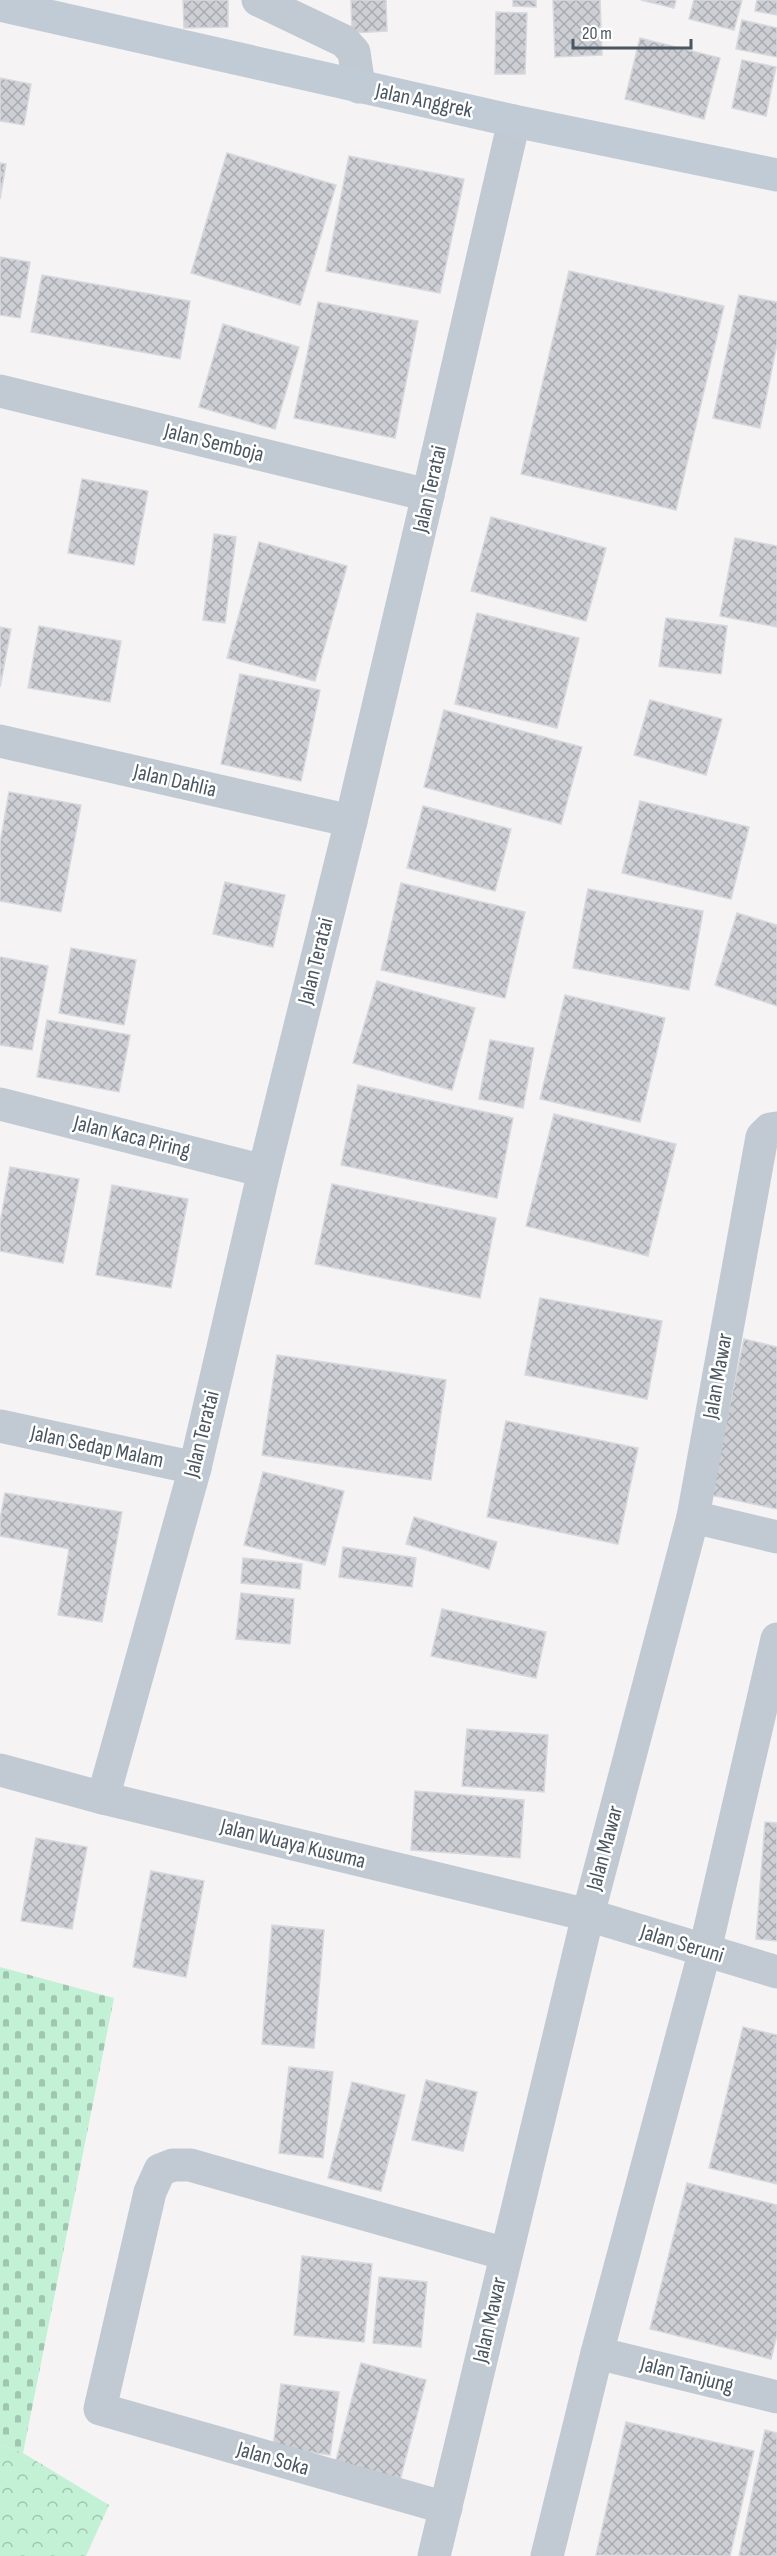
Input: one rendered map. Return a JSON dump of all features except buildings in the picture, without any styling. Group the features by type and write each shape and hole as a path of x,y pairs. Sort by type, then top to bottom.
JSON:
{"street":[{"name":"Jalan Anggrek","path":"42,0 73,22"},
{"path":"258,0 344,41 354,52 358,87"},
{"name":"Jalan Anggrek","path":"0,5 358,87 777,175"},
{"name":"Jalan Teratai","path":"103,1798 195,1468 264,1171 351,821 514,121"},
{"name":"Jalan Semboja","path":"0,392 428,495"},
{"name":"Jalan Dahlia","path":"0,741 351,821"},
{"name":"Jalan Kaca Piring","path":"0,1104 264,1171"},
{"name":"Jalan Mawar","path":"434,2556 588,1915 693,1517 769,1132"},
{"name":"Jalan Sedap Malam","path":"0,1426 195,1468"},
{"path":"693,1517 777,1537"},
{"path":"547,2556 597,2353 705,1950 777,1639"},
{"name":"Jalan Wuaya Kusuma","path":"0,1770 103,1798 588,1915"},
{"name":"Jalan Seruni","path":"588,1915 777,1972"},
{"name":"Jalan Soka","path":"446,2508 100,2409 150,2192 160,2170 173,2165 190,2165 506,2254"},
{"name":"Jalan Tanjung","path":"597,2353 777,2397"}],"green space":[{"path":"0,1967 114,1998 23,2453 0,2444"},
{"path":"0,2444 23,2453 109,2505 86,2556 0,2556"}]}
